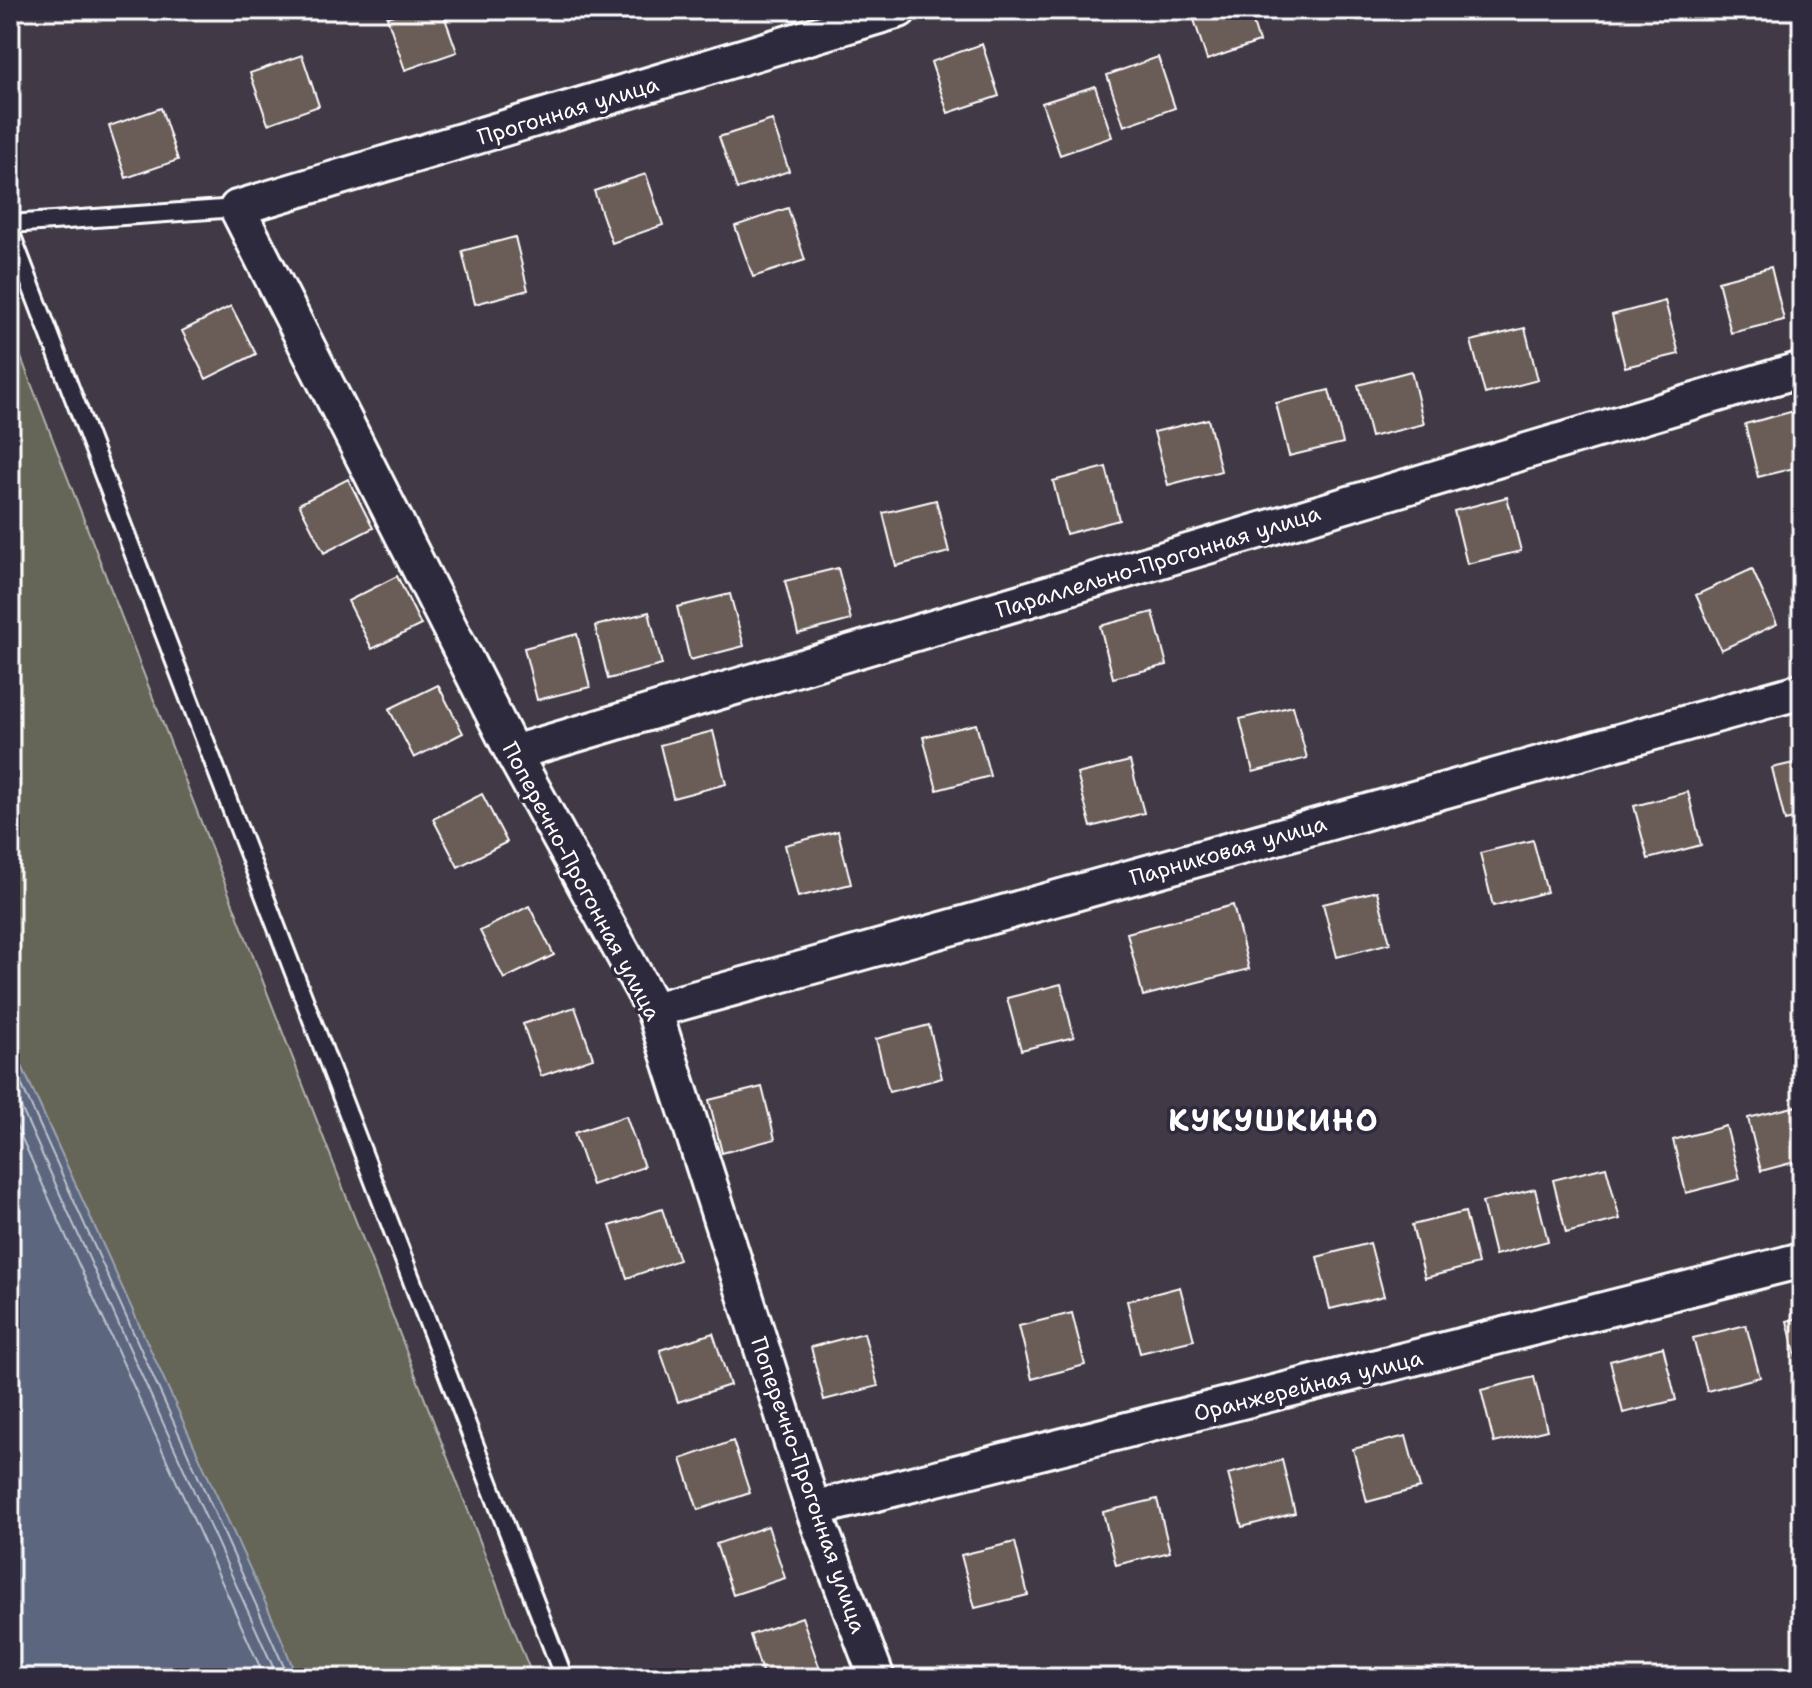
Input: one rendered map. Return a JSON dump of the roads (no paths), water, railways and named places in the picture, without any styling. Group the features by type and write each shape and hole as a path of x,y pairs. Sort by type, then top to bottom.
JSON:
{"street":[{"name":"Прогонная улица","path":"237,208 849,18 899,10"},
{"name":"Поперечно-Прогонная улица","path":"237,208 513,753 654,1010 813,1509 877,1678"},
{"name":"Параллельно-Прогонная улица","path":"513,753 1802,369"},
{"name":"Парниковая улица","path":"654,1010 1802,691"},
{"name":"Оранжерейная улица","path":"813,1509 1802,1260"}],"lane":[{"path":"10,224 237,208"},
{"path":"10,231 564,1678"}],"water":[{"path":"10,1040 280,1635 297,1678 10,1678"}],"district":[{"name":"КУКУШКИНО","path":"1274,1121"}]}
